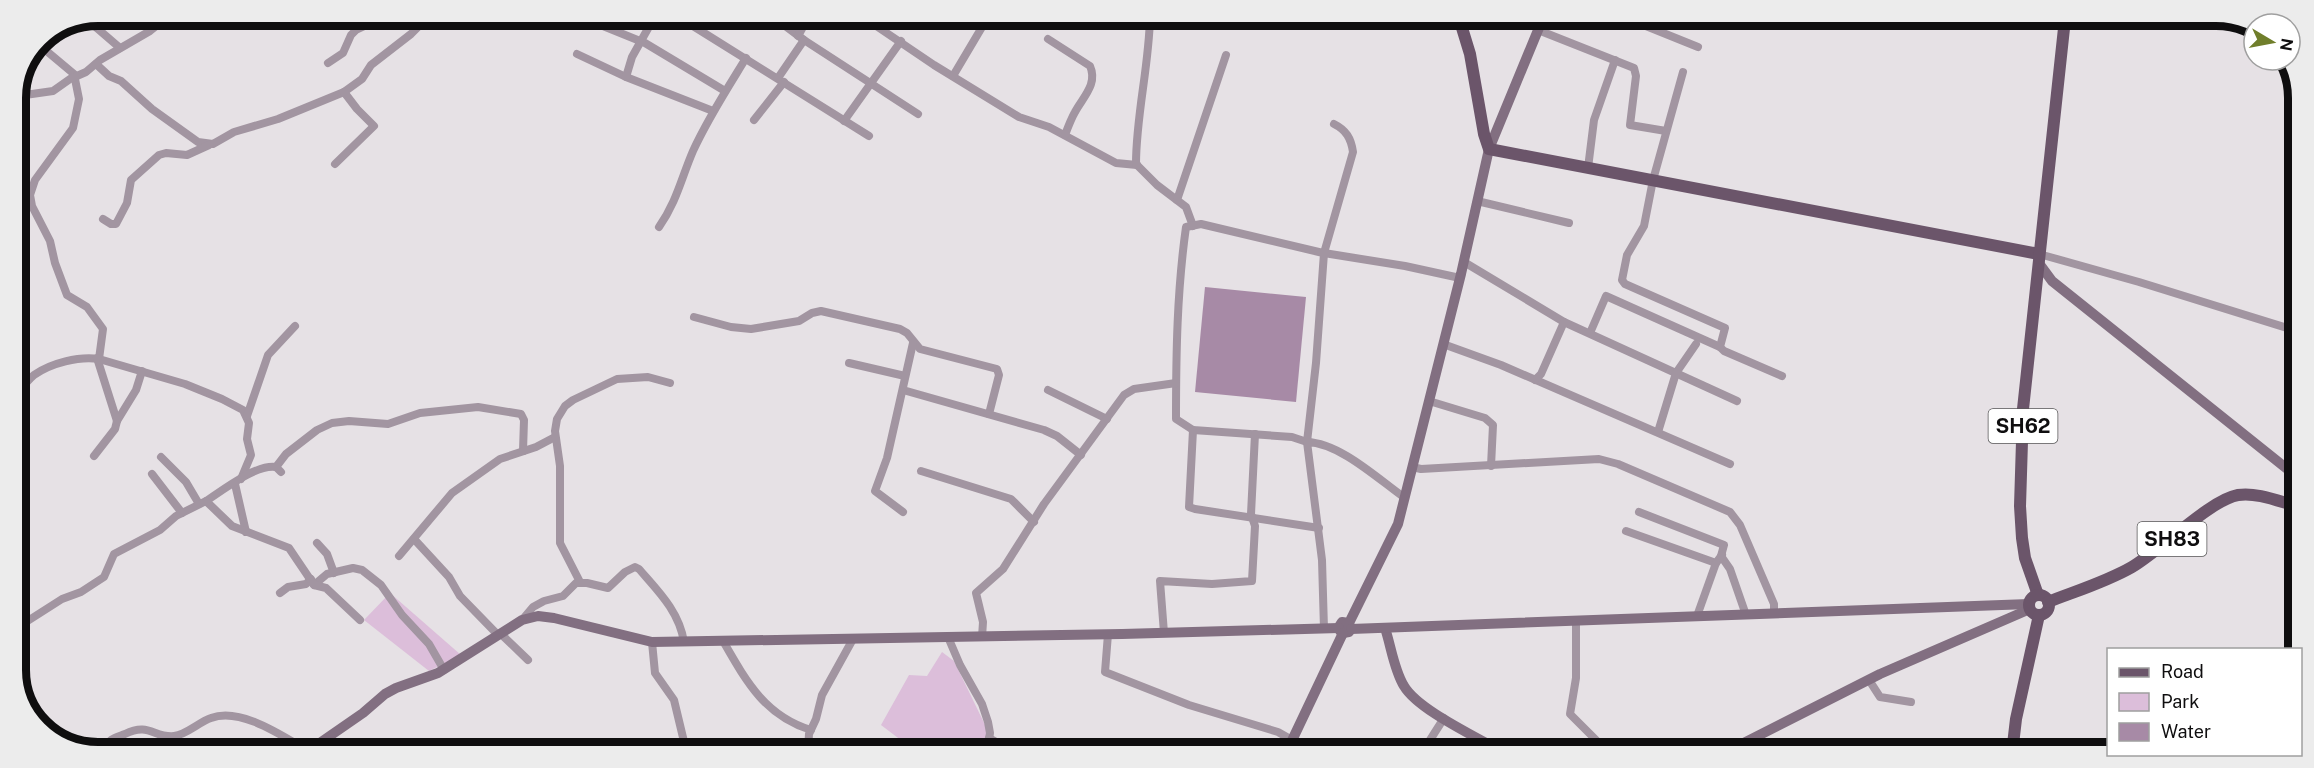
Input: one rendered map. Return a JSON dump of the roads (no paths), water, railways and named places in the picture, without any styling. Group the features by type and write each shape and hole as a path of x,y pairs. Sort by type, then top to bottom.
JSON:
{"main road":[{"path":"1461,26 1470,54 1484,134 1489,149 2039,258"},
{"name":"SH62","path":"2038,606 2025,558 2020,506 2023,408 2064,26"},
{"name":"SH83","path":"2038,606 2132,567 2230,497 2254,495 2288,504"},
{"path":"2014,742 2016,728 2024,708 2038,606"}],"street":[{"path":"95,26 120,48"},
{"path":"26,95 53,91 87,72 156,26"},
{"path":"328,63 343,53 351,35 365,26"},
{"path":"103,219 116,224 127,203 133,178 159,155 166,153 187,155 234,132 278,119 344,92 362,79 371,65 419,26"},
{"path":"603,26 641,41 725,91"},
{"path":"626,77 632,57 649,26"},
{"path":"693,26 869,136"},
{"path":"785,26 918,114"},
{"path":"754,120 781,80 805,26"},
{"path":"878,26 1018,117 1065,135 1116,163 1137,165 1157,185 1186,207 1193,226"},
{"path":"953,76 981,26"},
{"path":"1137,165 1136,141 1144,90 1149,26"},
{"path":"1108,634 1105,672 1200,709 1278,732 1292,740 1398,524 1464,262 1489,149 1540,26"},
{"path":"1646,26 1698,47"},
{"path":"1538,30 1635,70 1630,125 1666,131"},
{"path":"1048,39 1090,66 1092,72 1089,90 1076,110 1065,135"},
{"path":"844,120 873,83 901,41"},
{"path":"45,49 67,67 75,77 79,99 75,123 66,140 35,180 30,200 50,241 55,263 68,295 87,307 103,329 98,358 117,421"},
{"path":"577,54 626,77 712,111"},
{"path":"1177,200 1226,55"},
{"path":"659,227 675,202 690,158 712,111 746,58"},
{"path":"1588,168 1594,120 1615,60"},
{"path":"96,64 111,78 121,81 152,109 198,142 208,144"},
{"path":"1683,72 1653,180 1644,226 1627,255 1622,280 1626,284 1725,328 1720,348"},
{"path":"335,164 374,126 357,110 344,92"},
{"path":"1324,628 1319,528 1307,442 1316,363 1324,253 1353,152 1349,137 1334,123"},
{"path":"1478,201 1569,223"},
{"path":"1405,498 1355,462 1331,448 1292,437 1193,429 1176,419 1176,337 1186,227 1201,224 1324,253 1405,266 1460,278"},
{"path":"2039,258 2139,282 2288,328"},
{"path":"2039,258 2052,281 2288,470"},
{"path":"1464,262 1564,322 1737,401"},
{"path":"1590,333 1606,296 1782,376"},
{"path":"694,317 731,327 751,329 799,321 812,313 821,311 900,329 907,333 913,343 926,350 997,369 999,375 989,414"},
{"path":"1535,380 1564,322"},
{"path":"247,416 268,355 295,326"},
{"path":"903,512 875,491 887,458 913,343"},
{"path":"1443,344 1462,349 1730,465"},
{"path":"1658,432 1676,373 1696,344"},
{"path":"26,382 43,370 70,360 98,358 185,384 240,408 247,416 250,429 247,439 251,455 238,481 246,532"},
{"path":"849,363 906,376"},
{"path":"94,456 115,429 117,421 136,390 142,371"},
{"path":"575,584 560,543 560,466 555,437 557,419 573,400 617,379 648,377 670,383"},
{"path":"982,637 982,613 976,593 1003,569 1124,395 1134,389 1176,383"},
{"path":"903,390 1051,432 1081,455"},
{"path":"1048,390 1107,419"},
{"path":"1429,401 1491,421 1493,425 1491,466"},
{"path":"26,622 62,599 75,596 101,579 114,554 160,530 182,513 238,481 268,467 279,470 286,454 327,424 349,421 388,424 426,412 472,407 521,414 524,420 523,451"},
{"path":"1193,429 1189,507 1319,528"},
{"path":"1164,633 1160,581 1212,584 1252,581 1255,526 1251,517 1255,434"},
{"path":"399,556 452,493 500,459 555,437"},
{"path":"161,457 202,502 226,522 289,548 312,582 327,588 360,620"},
{"path":"1412,467 1421,469 1599,459 1618,464 1730,512 1740,525 1774,604 1774,614"},
{"path":"921,471 1011,499 1034,522"},
{"path":"152,474 182,513"},
{"path":"1639,512 1724,545 1698,616"},
{"path":"1626,531 1716,563"},
{"path":"414,539 449,577 460,596 528,660"},
{"path":"317,543 327,554 334,573"},
{"path":"1722,555 1739,590 1746,615"},
{"path":"575,584 608,588 632,567 639,569 666,600 682,629 684,642"},
{"path":"280,593 288,587 306,584 327,574 358,568 381,585 402,615 429,644 444,670"},
{"path":"321,742 363,713 385,694 444,670 522,620 539,603 563,596 575,584"},
{"path":"522,620 546,617 652,642 684,642 1385,628 2038,606"},
{"path":"1746,742 1869,680 2038,606"},
{"path":"1576,620 1576,678 1570,714 1598,742"},
{"path":"1385,628 1404,687 1418,701 1485,742"},
{"path":"948,637 960,665 982,704 989,726 988,742"},
{"path":"809,742 824,689 853,639"},
{"path":"723,641 744,677 770,708 788,722 811,730"},
{"path":"652,642 655,673 674,700 684,742"},
{"path":"1869,680 1880,697 1911,702"},
{"path":"108,742 130,730 140,729 174,736 213,717 231,716 248,719 292,742"},
{"path":"1429,742 1444,718"},
{"path":"989,738 996,742"}],"water":[{"path":"1205,287 1306,297 1296,402 1195,392"}]}
